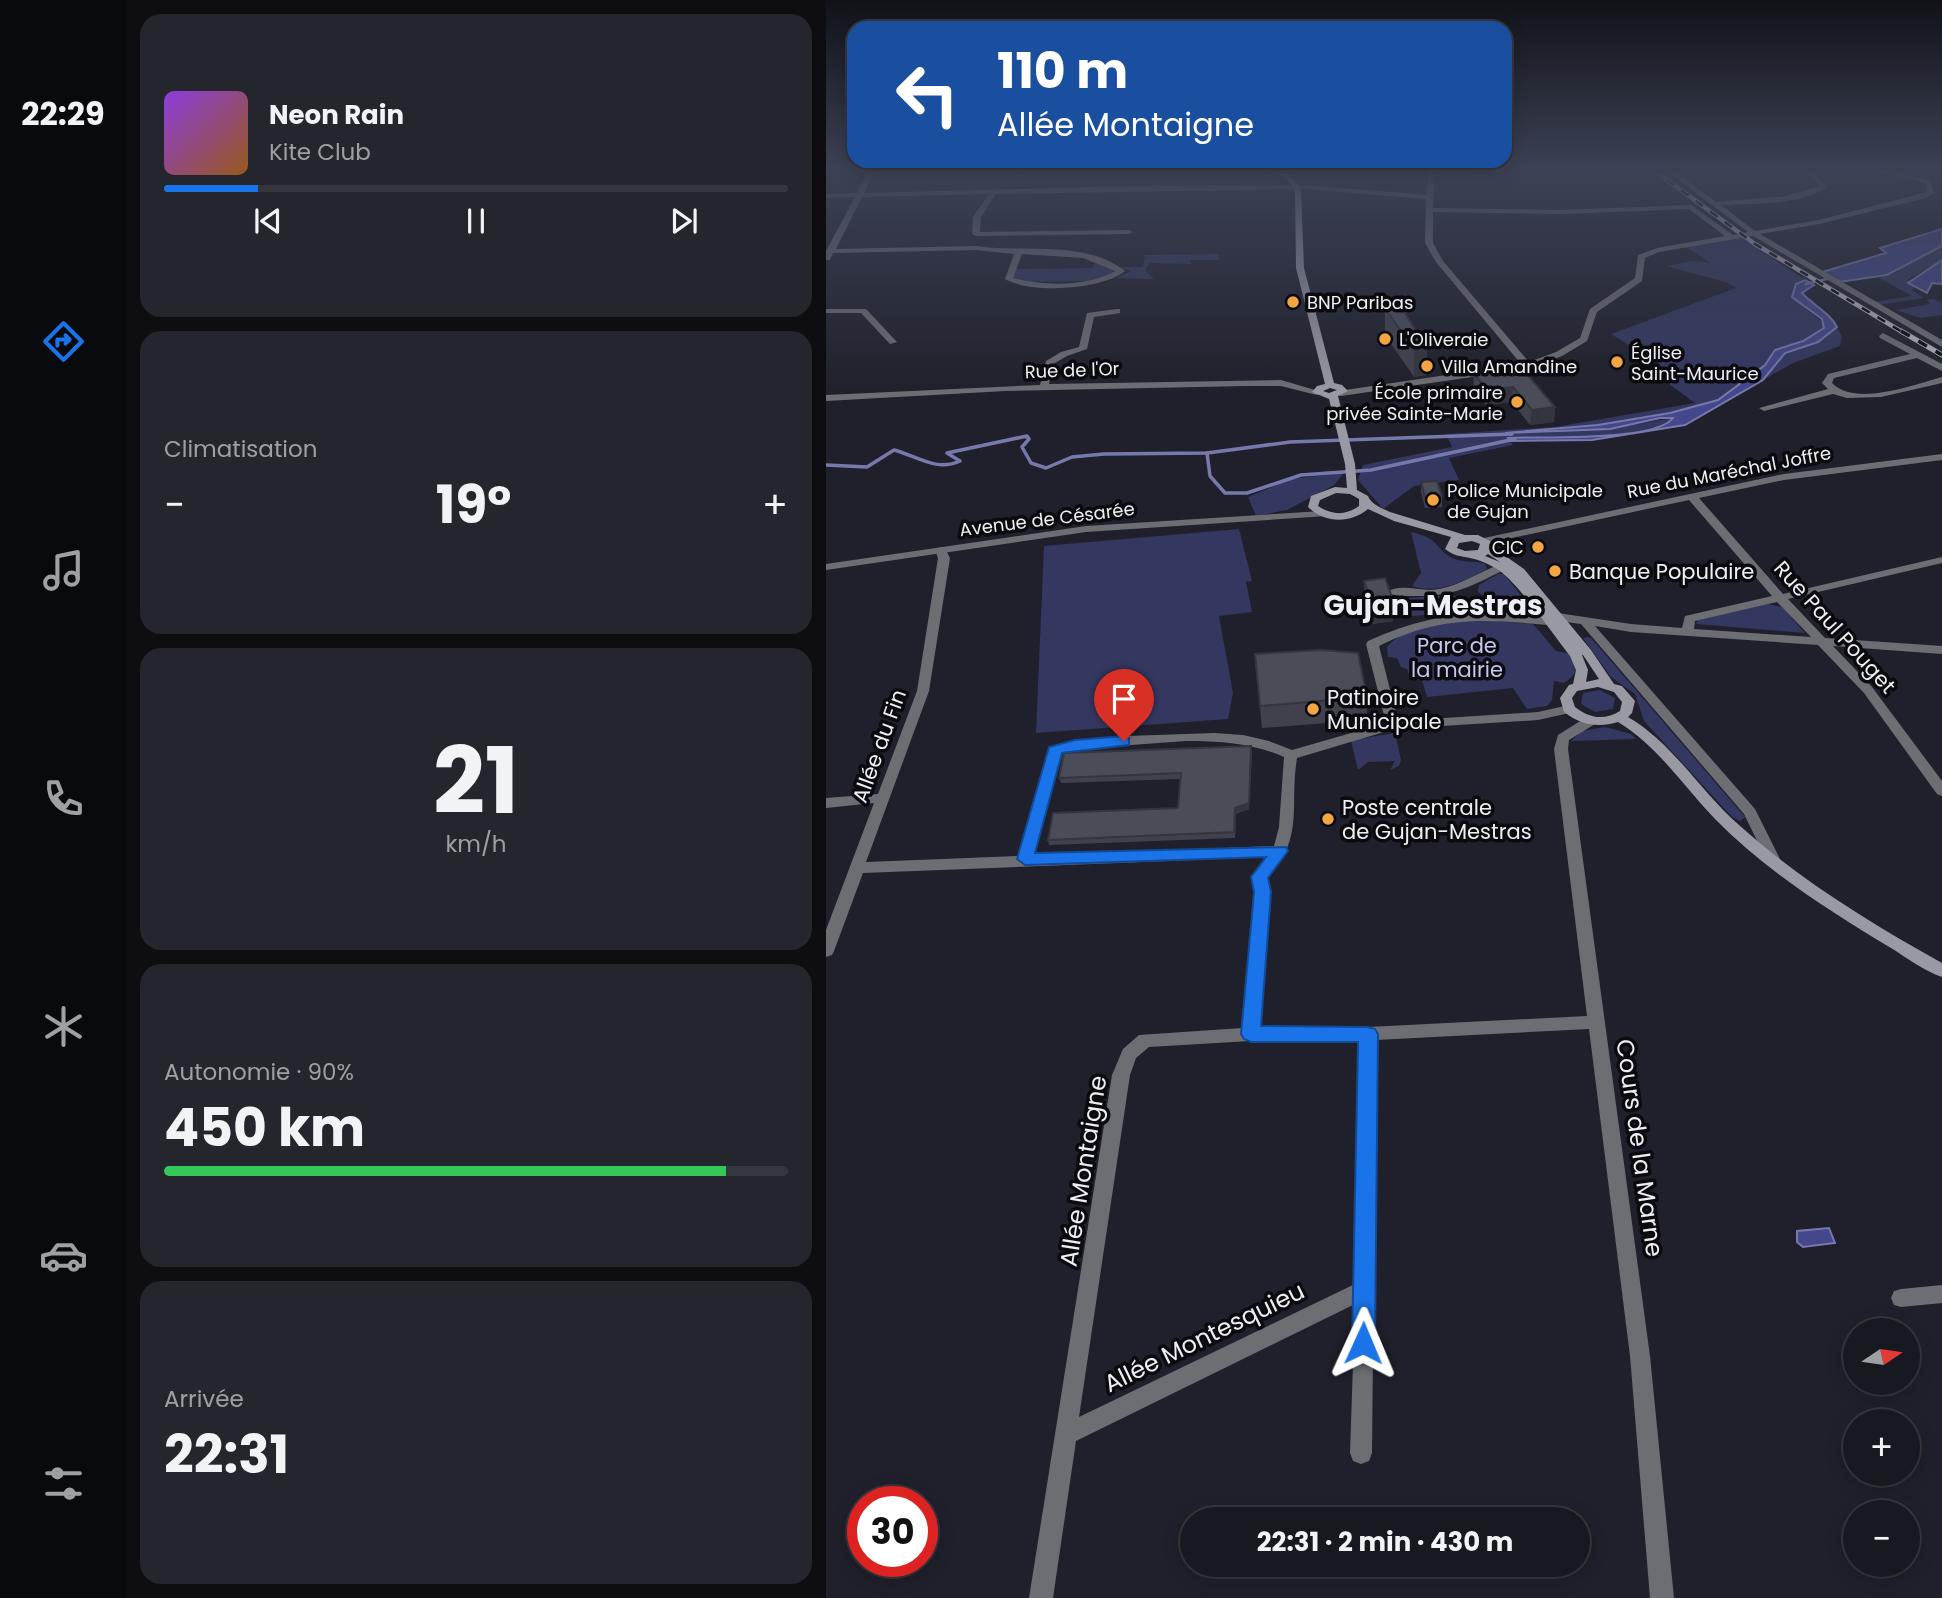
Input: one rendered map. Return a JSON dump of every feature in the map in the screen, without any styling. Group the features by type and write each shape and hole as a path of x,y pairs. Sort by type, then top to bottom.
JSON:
{"main road":[{"path":"1299,244 1300,270 1336,390 1352,491"},
{"path":"1318,392 1320,387 1336,390"},
{"path":"1335,490 1350,472"},
{"path":"1457,540 1384,513 1352,491 1335,490 1320,494 1313,502 1313,507 1323,514 1354,514 1457,540 1486,545 1520,571 1553,619 1576,655 1582,670 1579,685 1566,698 1569,709 1590,721 1620,718 1626,713 1629,701 1609,685 1574,636 1553,619 1502,568 1475,556 1458,554 1451,549 1457,540"},
{"path":"1354,514 1360,511 1366,502"},
{"path":"1475,556 1486,545"},
{"path":"1579,685 1609,685"},
{"path":"1620,718 1653,741 1716,812 1774,862 1830,903 1942,971"}],"street":[{"path":"1429,244 1440,262 1527,366"},
{"path":"1336,390 1527,366 1559,354 1587,335 1593,311 1639,279 1641,257 1662,247 1686,244"},
{"path":"1771,244 1942,344"},
{"path":"828,255 976,248 998,252 1074,251 1121,271 1095,282 1021,284 1009,279 1019,252"},
{"path":"826,311 863,311 893,342"},
{"path":"1044,387 1049,363 1053,359 1083,349 1090,315 1117,311"},
{"path":"1883,336 1942,368"},
{"path":"1833,391 1827,383 1831,376 1919,355"},
{"path":"1765,408 1833,391 1871,396 1942,380"},
{"name":"Rue de l'Or","path":"826,398 1044,387 1257,383 1281,383 1318,392"},
{"name":"Rue du Maréchal Joffre","path":"1486,545 1691,496 1784,477 1942,457"},
{"name":"Rue Paul Pouget","path":"1691,496 1780,597 1868,690 1942,791"},
{"name":"Avenue de Césarée","path":"1274,518 1313,502"},
{"name":"Avenue de Césarée","path":"826,567 1099,528 1323,514"},
{"name":"Allée du Fin","path":"826,951 922,691 944,558 941,550"},
{"path":"1688,631 1689,619 1942,560"},
{"path":"1392,592 1430,593 1461,588 1502,568"},
{"path":"1393,725 1372,644 1405,627 1438,618 1483,615 1553,619 1592,627 1688,631 1942,650"},
{"path":"1574,636 1592,627"},
{"path":"1592,627 1750,812 1774,862"},
{"path":"1025,859 1055,750 1075,745 1214,735 1280,748 1291,755 1393,725 1538,716 1569,709"},
{"name":"Cours de la Marne","path":"1590,721 1563,738 1561,748 1640,1356 1662,1598"},
{"path":"1251,1034 1263,892 1260,877 1280,851 1288,810 1287,776 1291,755"},
{"path":"826,803 881,798"},
{"path":"858,868 1025,859 1280,851"},
{"name":"Allée Montaigne","path":"1041,1598 1121,1075 1129,1054 1145,1040 1251,1034 1368,1034 1596,1022"},
{"path":"1361,1453 1368,1034"},
{"name":"Allée Montesquieu","path":"1067,1434 1365,1289"},
{"path":"1900,1298 1942,1294"}],"green space":[{"path":"1750,244 1805,280 1796,284 1800,304 1825,324 1824,328 1806,339 1775,350 1765,365 1718,400 1670,413 1598,425 1506,433 1609,429 1673,418 1663,426 1622,434 1508,439 1513,445 1449,458 1459,480 1414,486 1383,509 1358,480 1363,465 1452,447 1446,434 1555,427 1695,403 1650,370 1661,365 1611,334 1736,288 1726,282 1666,266 1692,261 1711,263 1684,246"},
{"path":"1942,244 1942,260 1909,279 1908,283 1915,288 1911,290 1924,298 1879,305 1874,302 1912,296 1879,278 1898,272 1896,270 1905,261"},
{"path":"1219,254 1219,260 1190,260 1192,264 1150,263 1145,270 1154,279 1116,278 1132,271 1117,267 1143,267 1145,255"},
{"path":"1095,263 1113,270 1112,275 1093,281 1023,282 1013,278 1016,269 1092,268"},
{"path":"1933,299 1942,303 1942,315 1920,318 1896,310 1930,304 1927,300"},
{"path":"1837,327 1842,337 1840,346 1793,363 1763,380 1785,353 1818,342"},
{"path":"1344,473 1334,485 1287,510 1256,516 1248,497 1291,479"},
{"path":"1239,529 1252,581 1246,582 1252,612 1219,616 1233,693 1228,719 1036,733 1044,546"},
{"name":"Parc de la mairie","path":"1411,532 1432,540 1452,558 1485,564 1487,569 1441,588 1412,586 1421,573"},
{"name":"Parc de la mairie","path":"1498,574 1504,574 1535,613 1531,615 1489,611 1484,596 1478,592 1479,585"},
{"name":"Parc de la mairie","path":"1456,596 1460,612 1412,616 1409,598"},
{"path":"1768,604 1782,607 1805,633 1696,624 1698,620"},
{"name":"Parc de la mairie","path":"1488,620 1533,624 1556,651 1572,654 1576,667 1574,673 1564,683 1554,681 1552,700 1547,706 1527,709 1513,688 1427,697 1422,680 1411,680 1407,669 1401,667 1397,658 1388,657 1387,647 1409,631 1448,622"},
{"path":"1589,637 1745,817 1740,821 1732,817 1644,721 1635,694 1611,677 1583,638"},
{"path":"1600,690 1615,698 1613,709 1595,712 1581,704 1583,693"},
{"path":"1605,727 1631,734 1636,739 1571,741 1582,731"},
{"path":"1395,733 1401,760 1399,766 1390,770 1395,761 1368,762 1358,770 1351,740"}],"shaded area":[{"path":"1894,244 1942,244 1942,246 1887,275 1839,282 1822,272 1886,253 1880,248"},
{"path":"1942,260 1942,284 1932,283 1927,293 1908,283"},
{"path":"1805,280 1814,285 1802,293 1830,317 1837,327 1818,342 1785,353 1763,380 1685,425 1592,440 1510,441 1508,438 1621,434 1662,426 1673,418 1660,418 1610,429 1505,433 1598,425 1670,413 1718,400 1765,365 1775,350 1803,341 1824,328 1822,319 1792,297 1796,284"},
{"path":"1829,1228 1835,1243 1803,1247 1797,1242 1797,1231"}],"building":[{"path":"1401,307 1427,348 1414,350 1385,308"},
{"path":"1521,367 1555,407 1532,410 1513,387 1487,390 1474,374"},
{"path":"1437,481 1442,496 1425,497 1421,482"},
{"path":"1385,578 1393,600 1372,602 1364,581"},
{"path":"1321,650 1358,653 1367,697 1260,706 1255,654"},
{"path":"1251,746 1249,803 1235,808 1234,832 1048,840 1053,813 1178,808 1181,773 1059,778 1064,753"}],"waterway":[{"path":"1806,284 1831,278"},
{"path":"1207,453 1290,442 1512,434"},
{"path":"826,465 867,467 894,450 935,464 951,464 960,461 947,453 1027,436 1029,439 1022,447 1031,463 1046,468 1072,457 1104,454 1207,453"},
{"path":"1207,453 1210,476 1225,493 1247,493 1301,475 1371,470 1515,439"}],"railway":[{"path":"1754,244 1904,333"},
{"path":"1901,331 1942,355"}],"place":[{"name":"BNP Paribas","path":"1293,302"},
{"name":"L'Oliveraie","path":"1385,339"},
{"name":"Église Saint-Maurice","path":"1617,362"},
{"name":"Villa Amandine","path":"1427,366"},
{"name":"École primaire privée Sainte-Marie","path":"1517,402"},
{"name":"Police Municipale de Gujan","path":"1433,500"},
{"name":"CIC","path":"1538,547"},
{"name":"Banque Populaire","path":"1555,571"},
{"name":"Patinoire Municipale","path":"1313,709"},
{"name":"Poste centrale de Gujan-Mestras","path":"1328,819"}],"district":[{"name":"Gujan-Mestras","path":"1433,605"}],"route":[{"path":"1124,741 1075,745 1055,750 1025,859 1280,851 1260,877 1263,892 1251,1034 1368,1034 1363,1343"}]}
